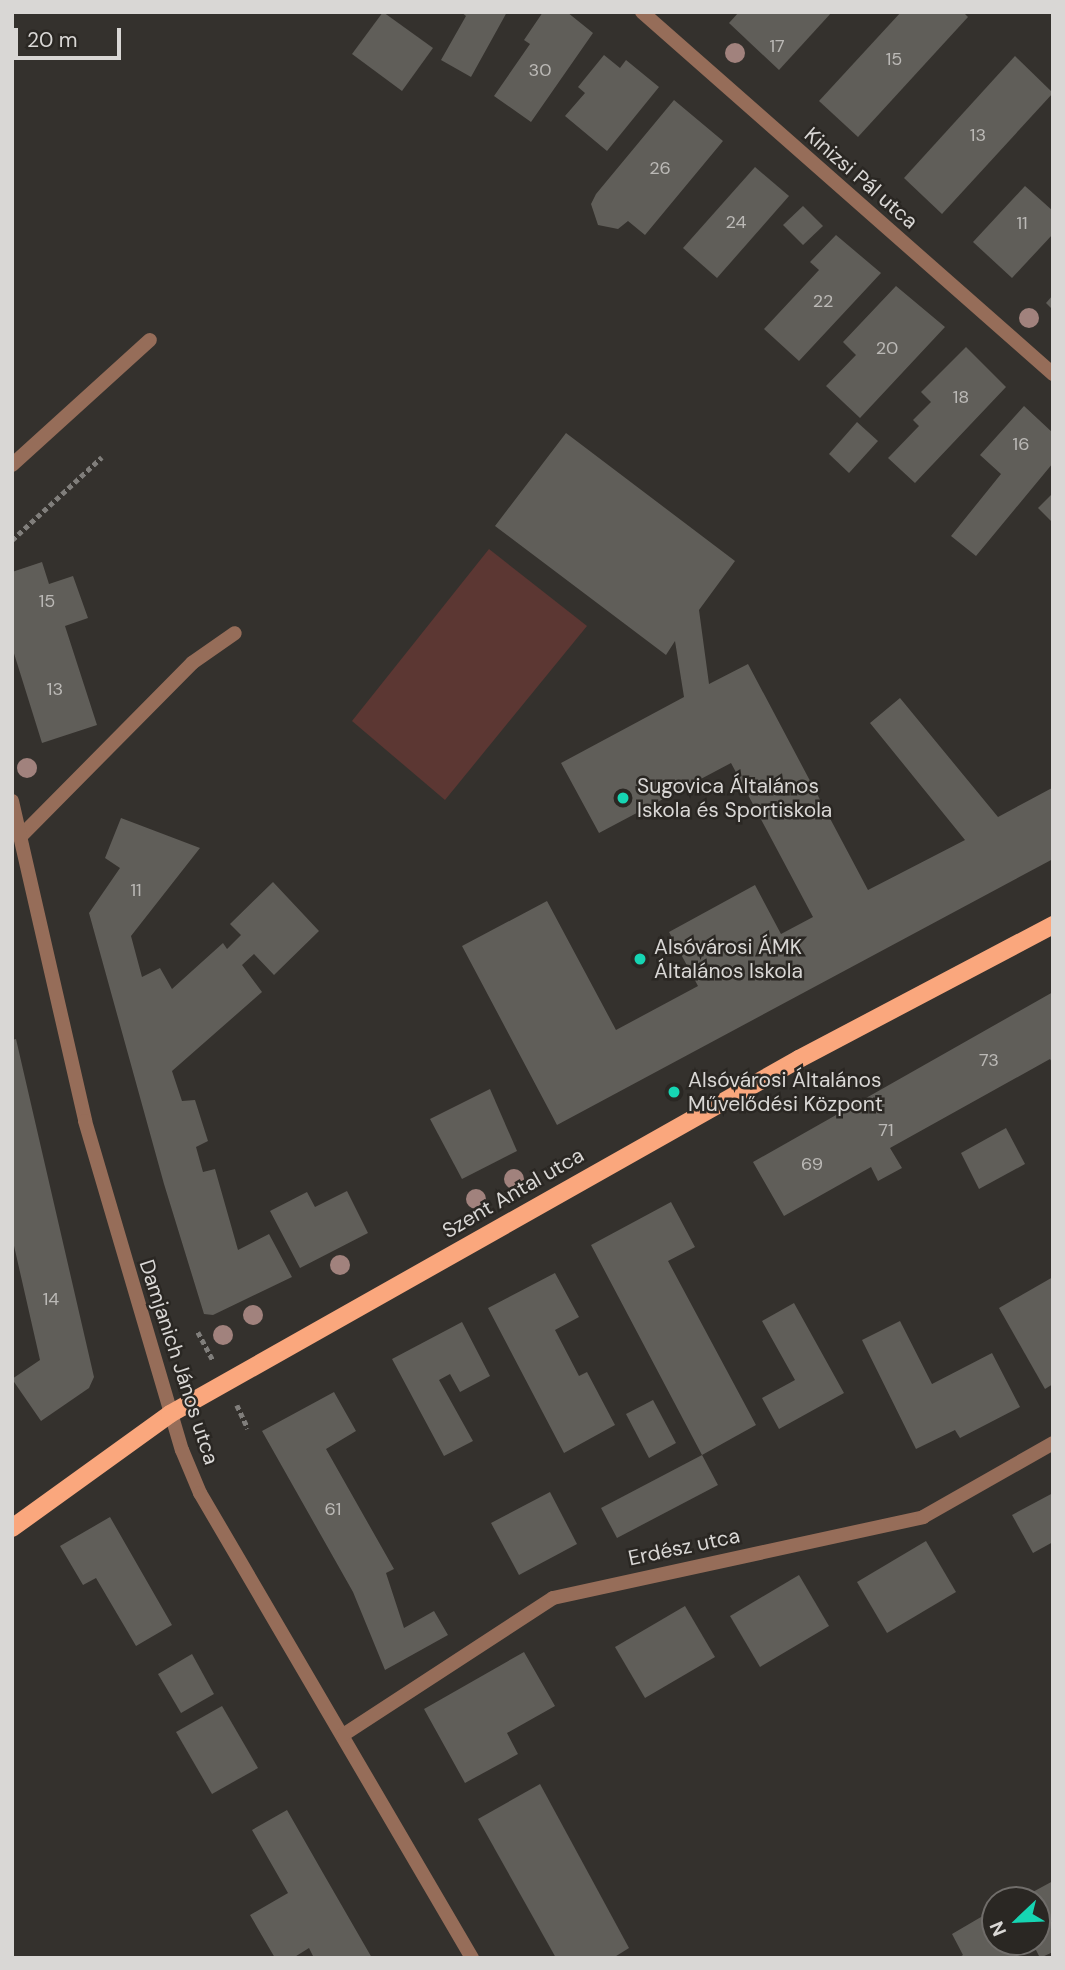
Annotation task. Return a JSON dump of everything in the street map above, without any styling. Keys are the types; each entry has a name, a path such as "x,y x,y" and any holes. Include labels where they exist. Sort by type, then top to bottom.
{"main road":[{"name":"Szent Antal utca","path":"12,1528 170,1414 799,1059 1053,925"}],"street":[{"name":"Kinizsi Pál utca","path":"642,12 1053,374"},
{"path":"12,465 150,340"},
{"path":"22,835 192,663 235,633"},
{"name":"Damjanich János utca","path":"12,801 22,835 18,870 85,1121 170,1414 200,1493 472,1958"},
{"name":"Erdész utca","path":"343,1735 553,1598 923,1517 1053,1443"}],"path":[{"path":"12,540 102,457"},
{"path":"242,1415 248,1429"}],"shaded area":[{"path":"489,549 587,626 445,800 352,721"}],"building":[{"path":"383,12 433,48 402,91 352,54"},
{"path":"461,12 507,12 471,77 441,60 466,16"},
{"path":"543,12 567,12 593,33 531,122 494,96 530,44 524,40"},
{"path":"739,12 832,12 779,70 729,23"},
{"path":"901,12 963,12 968,17 858,137 819,101"},
{"path":"604,55 620,68 626,60 659,87 607,151 565,116 585,93 578,87"},
{"path":"1015,56 1053,93 942,214 904,178"},
{"path":"674,100 723,141 645,235 628,221 618,229 598,225 591,204 596,194"},
{"path":"755,167 789,196 717,278 683,248"},
{"path":"1025,186 1053,211 1053,234 1012,278 973,242"},
{"path":"803,206 823,226 803,245 783,225"},
{"path":"836,235 881,273 799,361 764,329 819,270 810,262"},
{"path":"896,286 945,327 860,418 826,386 856,355 843,342"},
{"path":"1053,295 1053,310 1046,303"},
{"path":"966,347 1006,387 915,483 888,458 919,426 913,420 931,402 921,392"},
{"path":"1024,406 1053,433 1053,463 976,556 951,536 1001,474 980,455"},
{"path":"857,422 878,441 849,473 829,454"},
{"name":"Sugovica Általános Iskola és Sportiskola","path":"566,433 735,561 699,610 709,684 748,664 868,890 965,840 870,723 900,698 998,817 1052,788 1053,859 557,1125 462,946 547,901 616,1030 698,986 669,932 755,885 781,934 813,917 731,763 599,833 561,763 684,697 675,641 666,655 495,526"},
{"path":"1053,493 1053,523 1038,508"},
{"path":"42,562 49,584 73,576 88,618 65,626 97,725 42,743 12,647 12,572"},
{"path":"121,818 200,848 131,936 142,977 160,968 172,989 223,943 227,949 241,935 230,924 273,882 319,931 274,975 254,954 242,965 262,992 172,1071 182,1101 195,1100 208,1141 196,1147 203,1172 215,1169 238,1250 269,1234 292,1277 213,1315 204,1314 164,1184 89,913 120,868 105,858"},
{"path":"1053,992 1053,1064 1050,1059 890,1148 902,1168 878,1181 871,1167 784,1216 753,1162"},
{"path":"16,1039 94,1377 89,1388 41,1421 12,1379 40,1360 12,1237 12,1040"},
{"path":"490,1089 517,1151 462,1179 430,1119"},
{"path":"1006,1128 1025,1164 979,1189 961,1153"},
{"path":"347,1191 368,1233 300,1268 270,1211 307,1192 315,1207"},
{"path":"671,1202 695,1247 668,1261 756,1425 702,1455 591,1245"},
{"path":"555,1273 579,1317 555,1330 579,1376 587,1372 615,1425 564,1453 488,1308"},
{"path":"1053,1277 1053,1384 1045,1389 999,1308"},
{"path":"794,1303 844,1393 779,1429 762,1398 795,1380 762,1321"},
{"path":"900,1321 932,1384 992,1353 1020,1407 960,1438 955,1430 916,1449 862,1340"},
{"path":"462,1322 490,1376 460,1392 450,1374 439,1380 473,1441 444,1456 392,1359"},
{"path":"334,1392 356,1431 326,1449 394,1569 386,1573 404,1628 434,1611 448,1635 385,1670 353,1592 262,1431"},
{"path":"653,1400 676,1443 649,1458 626,1414"},
{"path":"702,1455 718,1485 617,1538 601,1508"},
{"path":"550,1492 577,1544 519,1575 491,1523"},
{"path":"1053,1493 1053,1542 1033,1553 1012,1515"},
{"path":"110,1517 172,1625 136,1646 96,1578 83,1585 60,1546"},
{"path":"926,1541 956,1592 887,1633 857,1582"},
{"path":"799,1575 829,1626 760,1667 730,1616"},
{"path":"685,1606 715,1657 645,1698 615,1647"},
{"path":"524,1652 555,1706 507,1733 518,1754 465,1783 424,1709"},
{"path":"192,1654 214,1694 181,1713 158,1674"},
{"path":"222,1706 258,1768 212,1794 176,1732"},
{"path":"540,1784 629,1948 613,1958 556,1958 478,1819"},
{"path":"287,1810 372,1958 314,1958 309,1948 293,1958 275,1958 250,1915 288,1893 252,1830"},
{"path":"1053,1881 1051,1953 1051,1886 1044,1886"},
{"path":"981,1917 981,1956 1020,1958 958,1958 963,1955 952,1934"}],"place":[{"name":"Sugovica Általános Iskola és Sportiskola","path":"623,798"},
{"name":"Alsóvárosi ÁMK Általános Iskola","path":"640,959"},
{"name":"Alsóvárosi Általános Művelődési Központ","path":"674,1092"}]}
